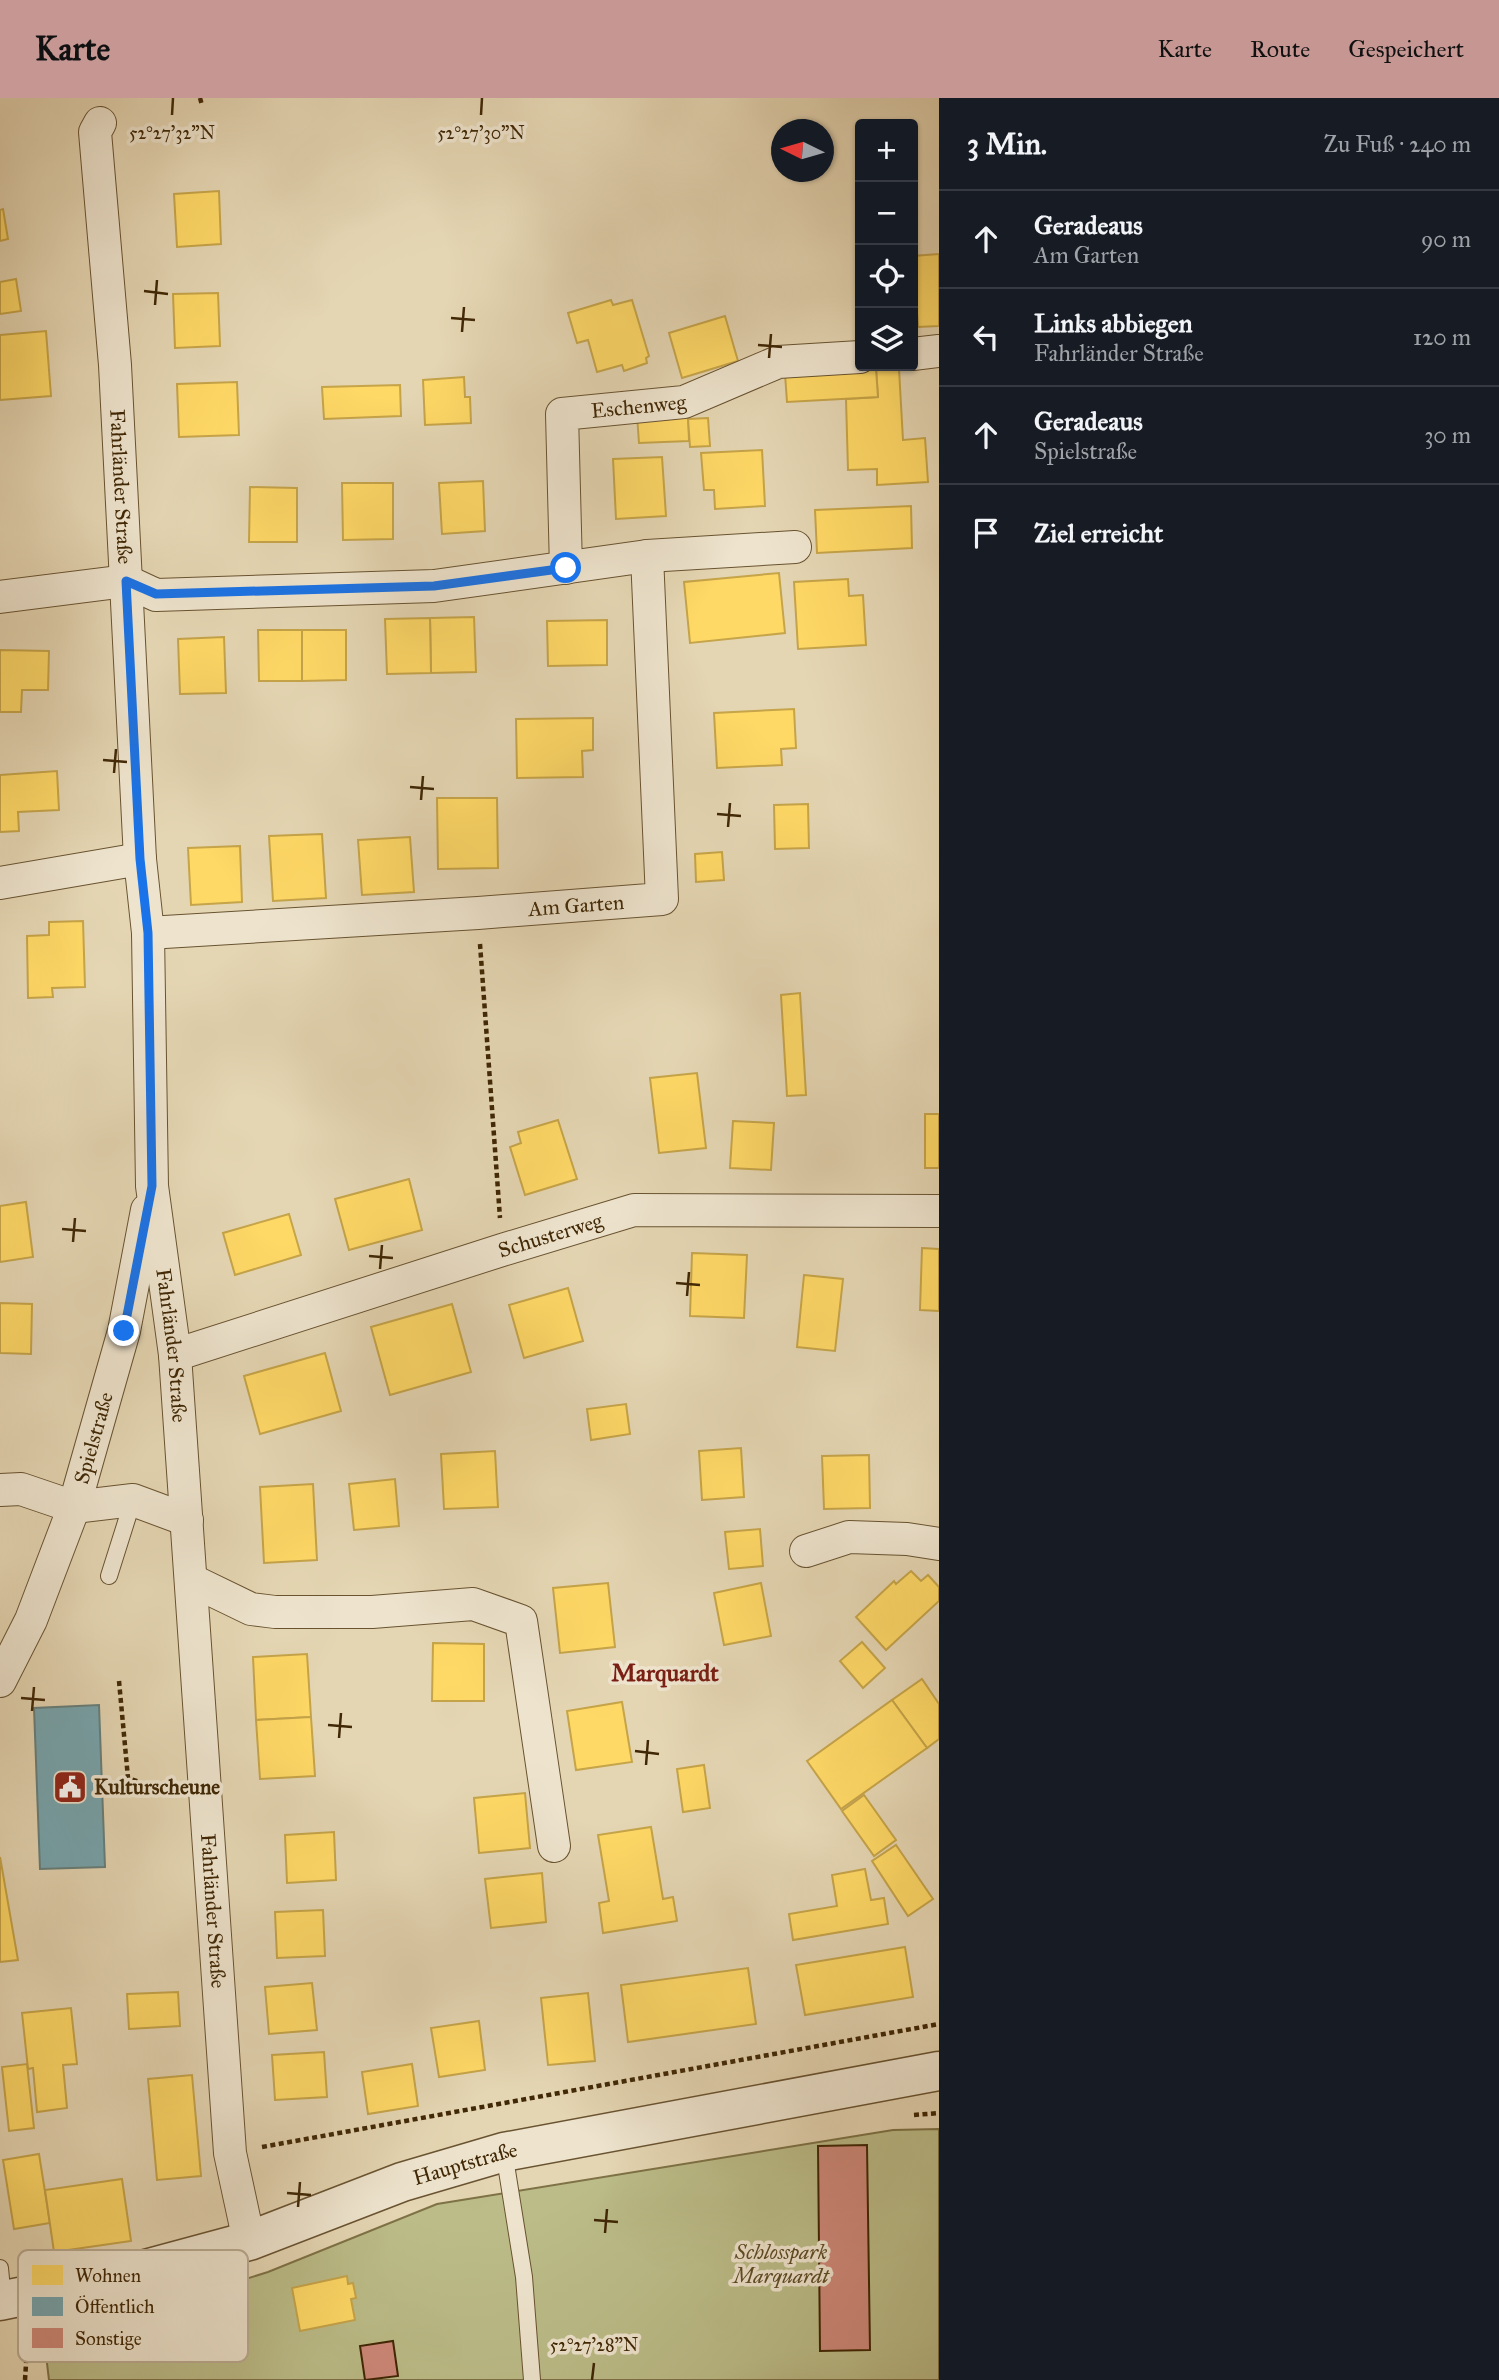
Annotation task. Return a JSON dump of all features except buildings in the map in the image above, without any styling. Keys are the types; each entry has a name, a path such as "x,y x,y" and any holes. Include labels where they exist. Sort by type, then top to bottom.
{"street":[{"name":"Fahrländer Straße","path":"100,123 95,132 115,365 140,859 148,933 152,1186 176,1355 230,2153 249,2241"},
{"path":"918,353 939,351"},
{"name":"Eschenweg","path":"566,568 562,414 684,402 778,362 855,358"},
{"path":"0,597 126,581 156,594 434,586 647,556 795,547"},
{"name":"Am Garten","path":"148,933 662,899 647,556"},
{"path":"0,883 140,859"},
{"name":"Spielstraße","path":"0,1681 32,1620 74,1507 124,1331 152,1186"},
{"name":"Schusterweg","path":"176,1355 634,1210 939,1211"},
{"path":"0,1490 21,1489 74,1507 133,1500 187,1520"},
{"path":"806,1551 849,1537 907,1539 939,1544"},
{"path":"191,1580 251,1609 275,1612 372,1612 473,1604 521,1621 554,1846"},
{"name":"Hauptstraße","path":"216,2250 249,2241 402,2182 504,2152 939,2071"}],"lane":[{"path":"109,1576 133,1500"},
{"path":"504,2152 524,2277 532,2380"}],"path":[{"path":"200,98 202,106"},
{"path":"478,913 502,1250"},
{"path":"119,1681 128,1778 148,1785 204,1781"},
{"path":"230,2153 939,2024"},
{"path":"902,2116 939,2113"},
{"path":"8,2299 18,2347"},
{"path":"21,2362 25,2380"}],"green space":[{"name":"Schlosspark Marquardt","path":"939,2129 939,2380 49,2380 47,2362 248,2362 248,2278 437,2204 893,2130"}],"place":[{"name":"Kulturscheune","path":"70,1787"}],"district":[{"name":"Marquardt","path":"665,1673"}],"route":[{"path":"124,1331 152,1186 148,933 140,859 126,581 156,594 434,586 566,568"}]}
